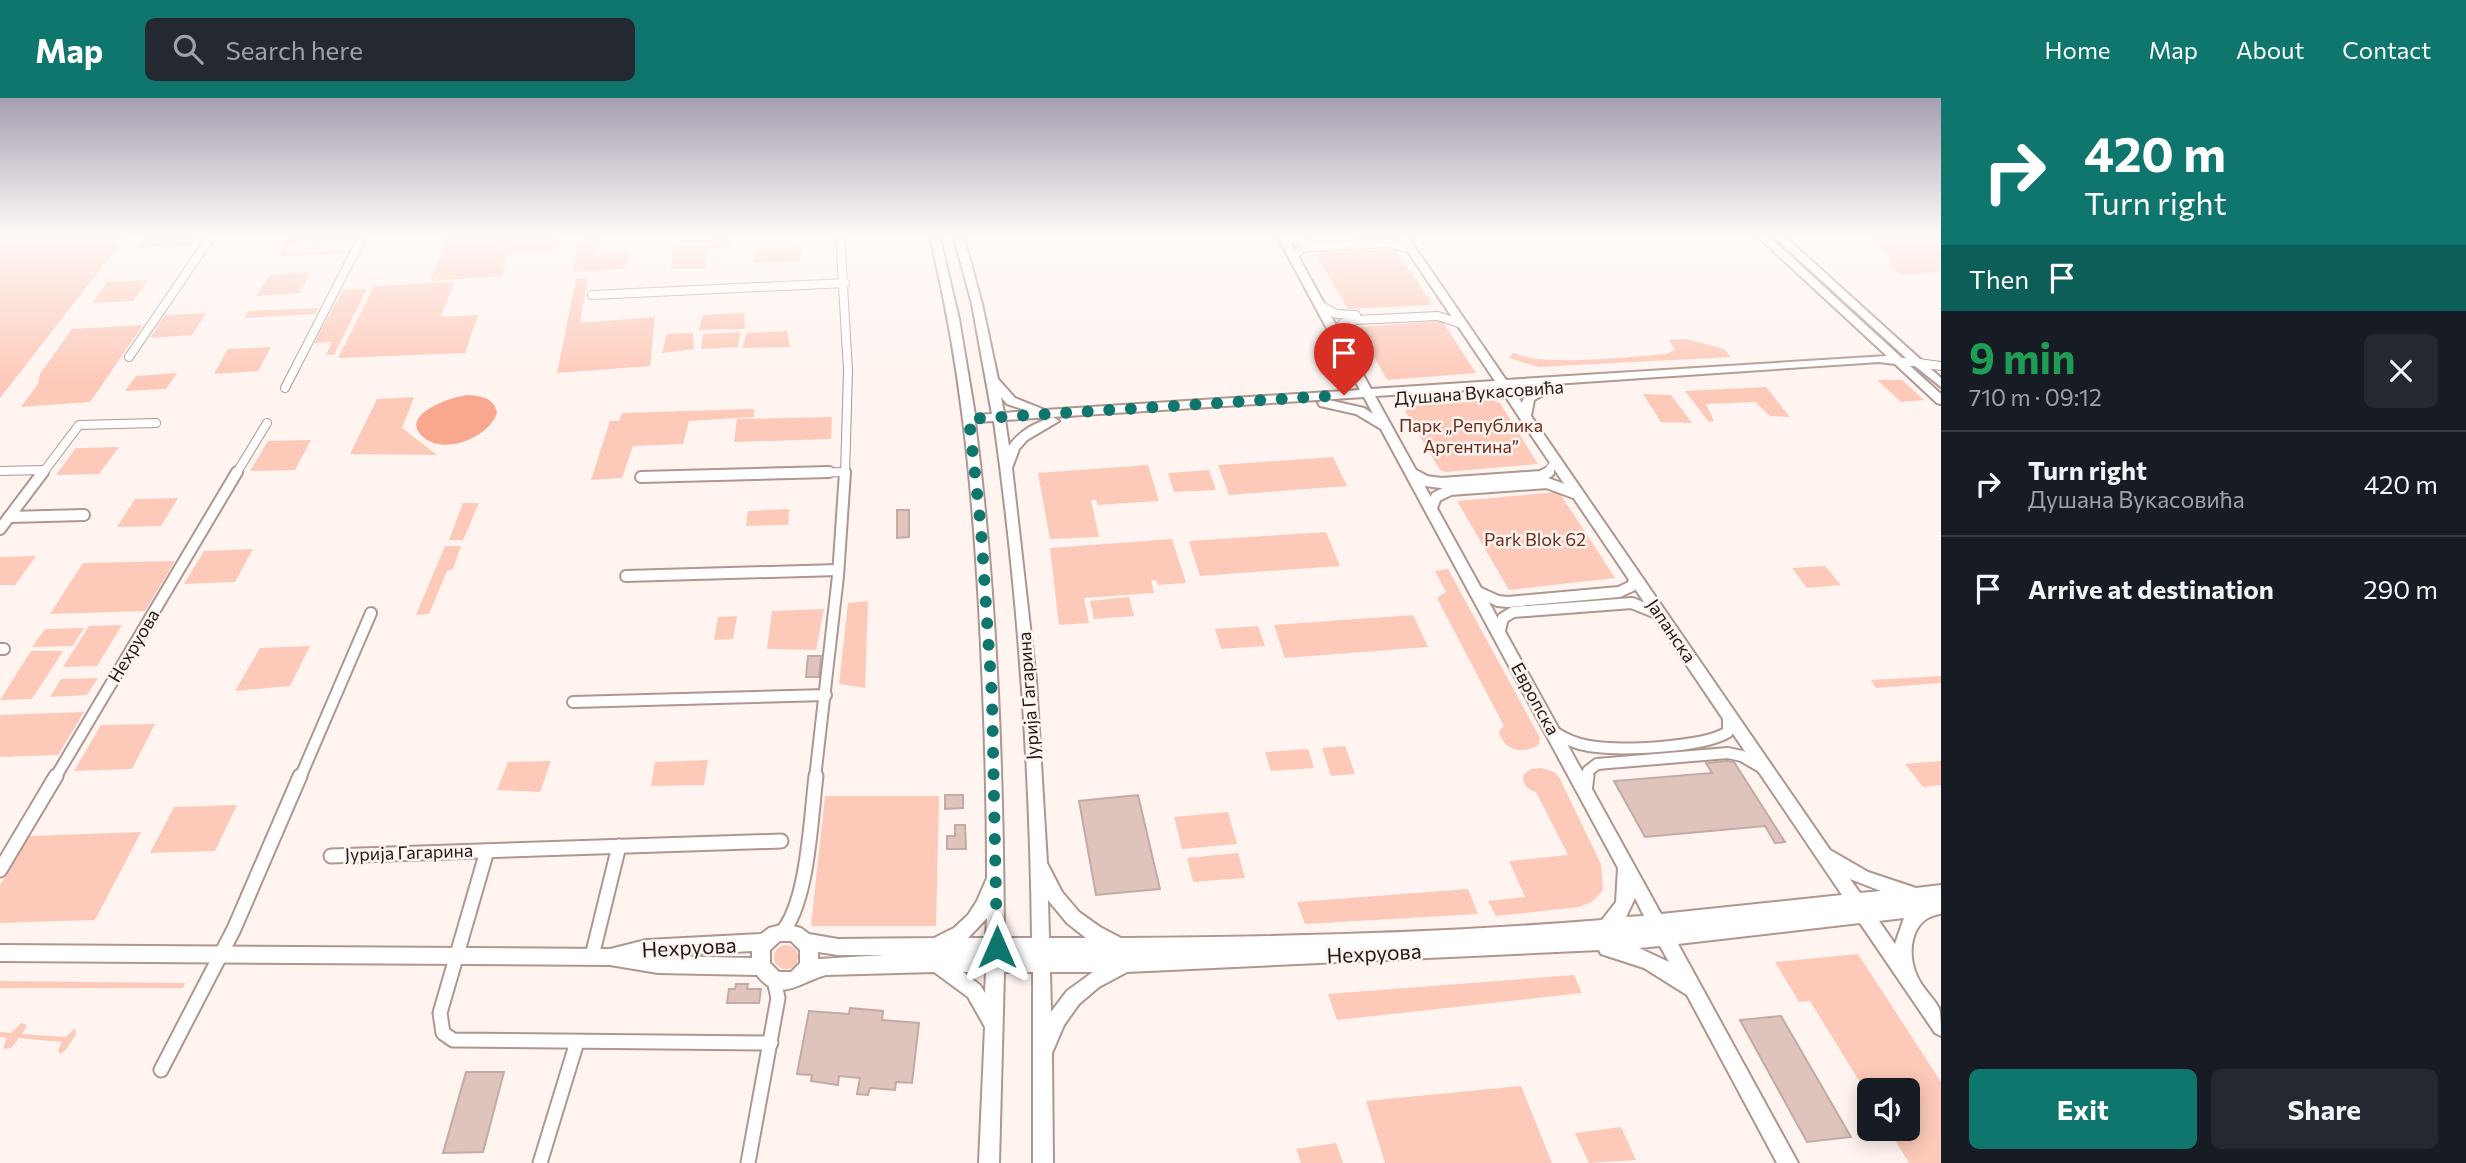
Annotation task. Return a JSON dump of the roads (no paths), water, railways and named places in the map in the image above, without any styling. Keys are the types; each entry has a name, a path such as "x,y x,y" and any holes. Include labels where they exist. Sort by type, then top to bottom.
{"street":[{"path":"129,357 179,284"},
{"path":"285,388 339,284"},
{"path":"592,295 830,284"},
{"path":"748,1163 783,974 811,956 794,915 826,695 838,570 849,358 845,284"},
{"name":"Јурија Гагарина","path":"943,284 969,423 986,603 997,862 995,1029 989,1163"},
{"name":"Јурија Гагарина","path":"970,284 999,422 1026,652 1039,859 1043,1163"},
{"name":"Европска","path":"1308,284 1788,1163"},
{"name":"Јапанска","path":"1435,284 1941,1027"},
{"path":"1814,284 1941,400"},
{"path":"1831,284 1941,384"},
{"path":"1320,305 1336,314 1346,315 1434,310 1442,307 1446,300"},
{"path":"1335,333 1343,323 1356,320 1438,316 1462,324"},
{"path":"1484,356 1509,373 1546,384"},
{"path":"1918,363 1941,366"},
{"name":"Душана Вукасовића","path":"969,423 1546,384 1918,363"},
{"path":"1326,400 1348,386 1352,364"},
{"path":"991,376 1006,397 1016,405 1052,418"},
{"path":"1525,417 1529,398 1546,384"},
{"path":"1326,400 1360,411 1387,428"},
{"path":"1006,471 1012,449 1022,436 1052,418"},
{"path":"0,529 79,425 156,423"},
{"name":"Нехруова","path":"0,870 267,423"},
{"path":"1411,473 1437,483 1514,478 1546,474 1556,461"},
{"path":"0,471 45,470"},
{"path":"641,477 845,472"},
{"path":"1431,510 1436,497 1450,490 1547,483 1577,494"},
{"path":"9,517 84,515"},
{"path":"626,576 838,570"},
{"path":"1476,591 1497,601 1516,602 1619,592 1632,586 1635,578"},
{"path":"1499,634 1503,618 1513,612 1633,603 1661,616"},
{"path":"161,1070 221,954 371,613"},
{"path":"573,702 826,695"},
{"path":"1552,730 1569,743 1594,748 1717,739 1728,732 1730,727 1727,713"},
{"path":"1585,792 1588,771 1597,764 1609,762 1728,752 1742,756 1766,771"},
{"name":"Јурија Гагарина","path":"331,856 781,841"},
{"path":"1816,843 1848,870 1928,903 1908,924 1903,936 1902,948 1908,978"},
{"path":"601,957 619,846"},
{"name":"Јурија Гагарина","path":"487,851 440,1013 443,1033 453,1040 771,1043"},
{"path":"1605,928 1625,907 1627,880 1621,857"},
{"path":"1039,859 1057,899 1070,918 1127,956 1074,993 1059,1015 1043,1054"},
{"path":"995,1029 984,1004 974,990 935,955 979,917 988,899 997,862"},
{"name":"Нехруова","path":"601,957 646,948 774,938 803,939 838,947 935,955 1042,957 1585,943 1928,903 1941,893"},
{"path":"783,974 761,954 794,915"},
{"name":"Нехруова","path":"1127,956 1402,942 1605,928 1662,932"},
{"path":"1585,943 1647,959 1696,994"},
{"name":"Нехруова","path":"0,953 601,957 639,963 783,974 826,966 935,955"},
{"path":"540,1163 577,1042"}],"park label":[{"name":"Парк „Република Аргентина”","path":"1471,436"},
{"name":"Park Blok 62","path":"1535,540"}]}
